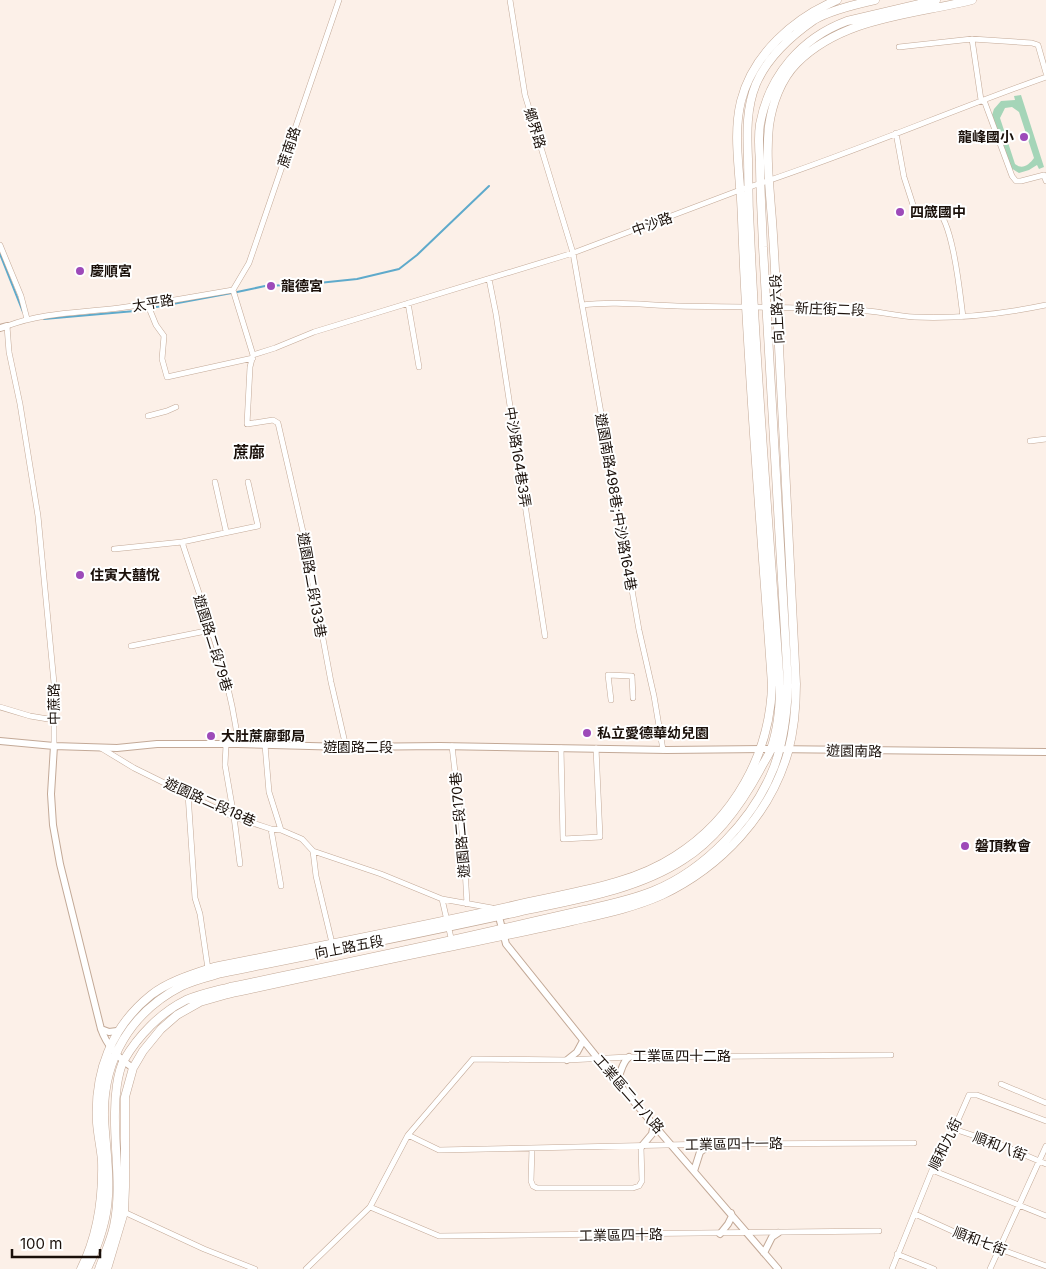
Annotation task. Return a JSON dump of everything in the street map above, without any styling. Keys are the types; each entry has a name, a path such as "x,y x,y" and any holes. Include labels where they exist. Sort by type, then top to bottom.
{"main road":[{"name":"向上路六段","path":"744,189 736,140 742,100 754,70 772,44 798,20 819,7 836,0"},
{"name":"向上路六段","path":"761,750 768,723 772,685 749,306 744,189 751,98 762,72 770,60 780,48 815,19 875,0"},
{"name":"向上路六段","path":"775,750 784,731 788,685 760,184 760,125 770,90 776,79 790,59 820,34 834,25 847,21 936,0"},
{"name":"向上路六段","path":"789,750 796,709 796,684 777,306 768,182 769,133 774,104 783,84 796,64 824,41 852,28 972,0"},
{"name":"向上路六段","path":"749,306 780,686 780,710 775,750"},
{"name":"向上路五段","path":"498,913 616,882 645,872 677,855 705,833 728,810 761,750"},
{"name":"向上路五段","path":"502,933 620,902 654,891 688,872 721,846 738,826 762,792 774,767 775,750"},
{"name":"向上路五段","path":"87,1269 104,1225 108,1197 108,1157 104,1117 110,1068 121,1042 146,1011 167,994 195,981 222,973 448,923 615,889 665,871 684,860 710,838 734,811 775,750"},
{"name":"向上路五段","path":"99,1269 114,1226 118,1178 115,1113 117,1090 124,1062 142,1036 171,1009 200,995 230,987 620,910 661,895 683,884 710,866 752,824 770,796 789,750"},
{"name":"向上路五段","path":"81,1269 98,1224 102,1196 102,1160 97,1123 97,1098 101,1071 109,1046 118,1031 151,995 179,980 208,969 332,943 448,923"},
{"name":"向上路五段","path":"106,1269 124,1212 125,1097 133,1068 160,1029 177,1015 200,1002 452,943"}],"street":[{"name":"蔗南路","path":"232,290 249,262 304,103 311,76 339,0"},
{"name":"鄉界路","path":"510,0 525,95 573,253"},
{"path":"972,39 981,100 985,103 1012,176 1016,181 1021,181 1044,175 1046,181"},
{"path":"899,47 972,39 1032,43 1038,45 1046,73"},
{"name":"中沙路","path":"147,303 156,325 164,336 162,359 166,378 253,356 314,332 573,253 1046,77"},
{"path":"896,133 904,177 916,212 919,214 936,209 944,220 952,245 963,317"},
{"path":"0,245 27,319"},
{"name":"遊園南路498巷;中沙路164巷","path":"573,253 638,630 654,696 662,750"},
{"name":"中沙路164巷3弄","path":"489,279 546,636"},
{"name":"太平路","path":"3,327 49,314 120,308 232,290"},
{"path":"232,290 253,356"},
{"name":"新庄街二段","path":"582,306 604,302 675,306 777,306 870,310 914,317 963,317 1046,305"},
{"path":"408,303 419,367"},
{"name":"中蔗路","path":"3,327 20,404 38,516 54,683 54,746 51,794 54,835 101,1029 109,1046 124,1062 133,1068"},
{"name":"遊園路二段133巷","path":"253,356 250,367 247,424 273,420 278,423 304,536 331,682 346,748"},
{"path":"148,416 176,407"},
{"path":"1030,441 1046,440"},
{"path":"215,482 226,532"},
{"path":"114,549 182,542 258,526 248,482"},
{"name":"遊園路二段79巷","path":"182,542 211,630 235,716 238,744"},
{"path":"131,646 211,630"},
{"path":"612,700 608,675 632,676 633,698"},
{"path":"0,707 30,716 54,720"},
{"name":"遊園路二段","path":"0,741 54,746 101,747 157,744 265,744 346,748 452,746 662,750"},
{"path":"265,744 269,792 281,830"},
{"path":"226,745 225,765 240,864"},
{"name":"遊園路二段170巷","path":"452,746 464,850 467,904"},
{"name":"遊園路二段18巷","path":"101,747 134,768 234,816 271,829 281,830 302,839 313,850 442,899 498,913"},
{"path":"561,748 563,839 600,836 596,748"},
{"name":"遊園南路","path":"662,750 1046,752"},
{"path":"188,794 195,898 200,914 208,969"},
{"path":"271,829 281,886"},
{"path":"313,850 316,876 332,943"},
{"path":"442,899 452,943"},
{"name":"工業區二十八路","path":"498,913 506,944 583,1042 778,1269"},
{"path":"101,1029 109,1032 118,1031"},
{"path":"567,1060 577,1052 583,1042"},
{"name":"工業區四十二路","path":"306,1269 370,1207 408,1135 473,1059 567,1060 630,1056 892,1055"},
{"path":"616,1081 621,1075 623,1064 630,1056"},
{"path":"1000,1084 1046,1102"},
{"name":"順和九街","path":"892,1269 916,1214 932,1170 954,1129 969,1094 1046,1121"},
{"path":"532,1148 532,1181 533,1186 537,1188 633,1188 639,1186 642,1181 641,1147 652,1134 654,1123"},
{"name":"順和八街","path":"954,1129 999,1144 1046,1164"},
{"name":"工業區四十一路","path":"408,1135 439,1150 711,1144 914,1143"},
{"path":"694,1171 700,1152 711,1144"},
{"path":"990,1269 1046,1146"},
{"path":"932,1170 1046,1216"},
{"name":"工業區四十路","path":"370,1207 439,1236 879,1231"},
{"path":"124,1212 255,1269"},
{"path":"720,1234 732,1216 730,1213"},
{"name":"順和七街","path":"916,1214 958,1234 1046,1266"},
{"path":"764,1253 772,1237 778,1233"},
{"path":"897,1254 934,1269"}],"green space":[{"path":"1021,95 1044,167 1039,169 1037,165 1019,173 1011,168 992,115 994,109 1001,101 1015,100 1014,96","holes":["1012,107 1019,112 1034,158 1028,165 1023,167 1015,164 1000,118 1005,108"]}],"waterway":[{"path":"44,319 135,311 265,286 357,279 399,269 417,255 489,186"},
{"path":"0,254 23,312"}],"place":[{"name":"龍峰國小","path":"1024,137"},
{"name":"四箴國中","path":"900,212"},
{"name":"慶順宮","path":"80,271"},
{"name":"龍德宮","path":"271,286"},
{"name":"住寅大囍悅","path":"80,575"},
{"name":"私立愛德華幼兒園","path":"587,733"},
{"name":"大肚蔗廍郵局","path":"211,736"},
{"name":"磐頂教會","path":"965,846"}],"district":[{"name":"蔗廍","path":"249,452"}]}
